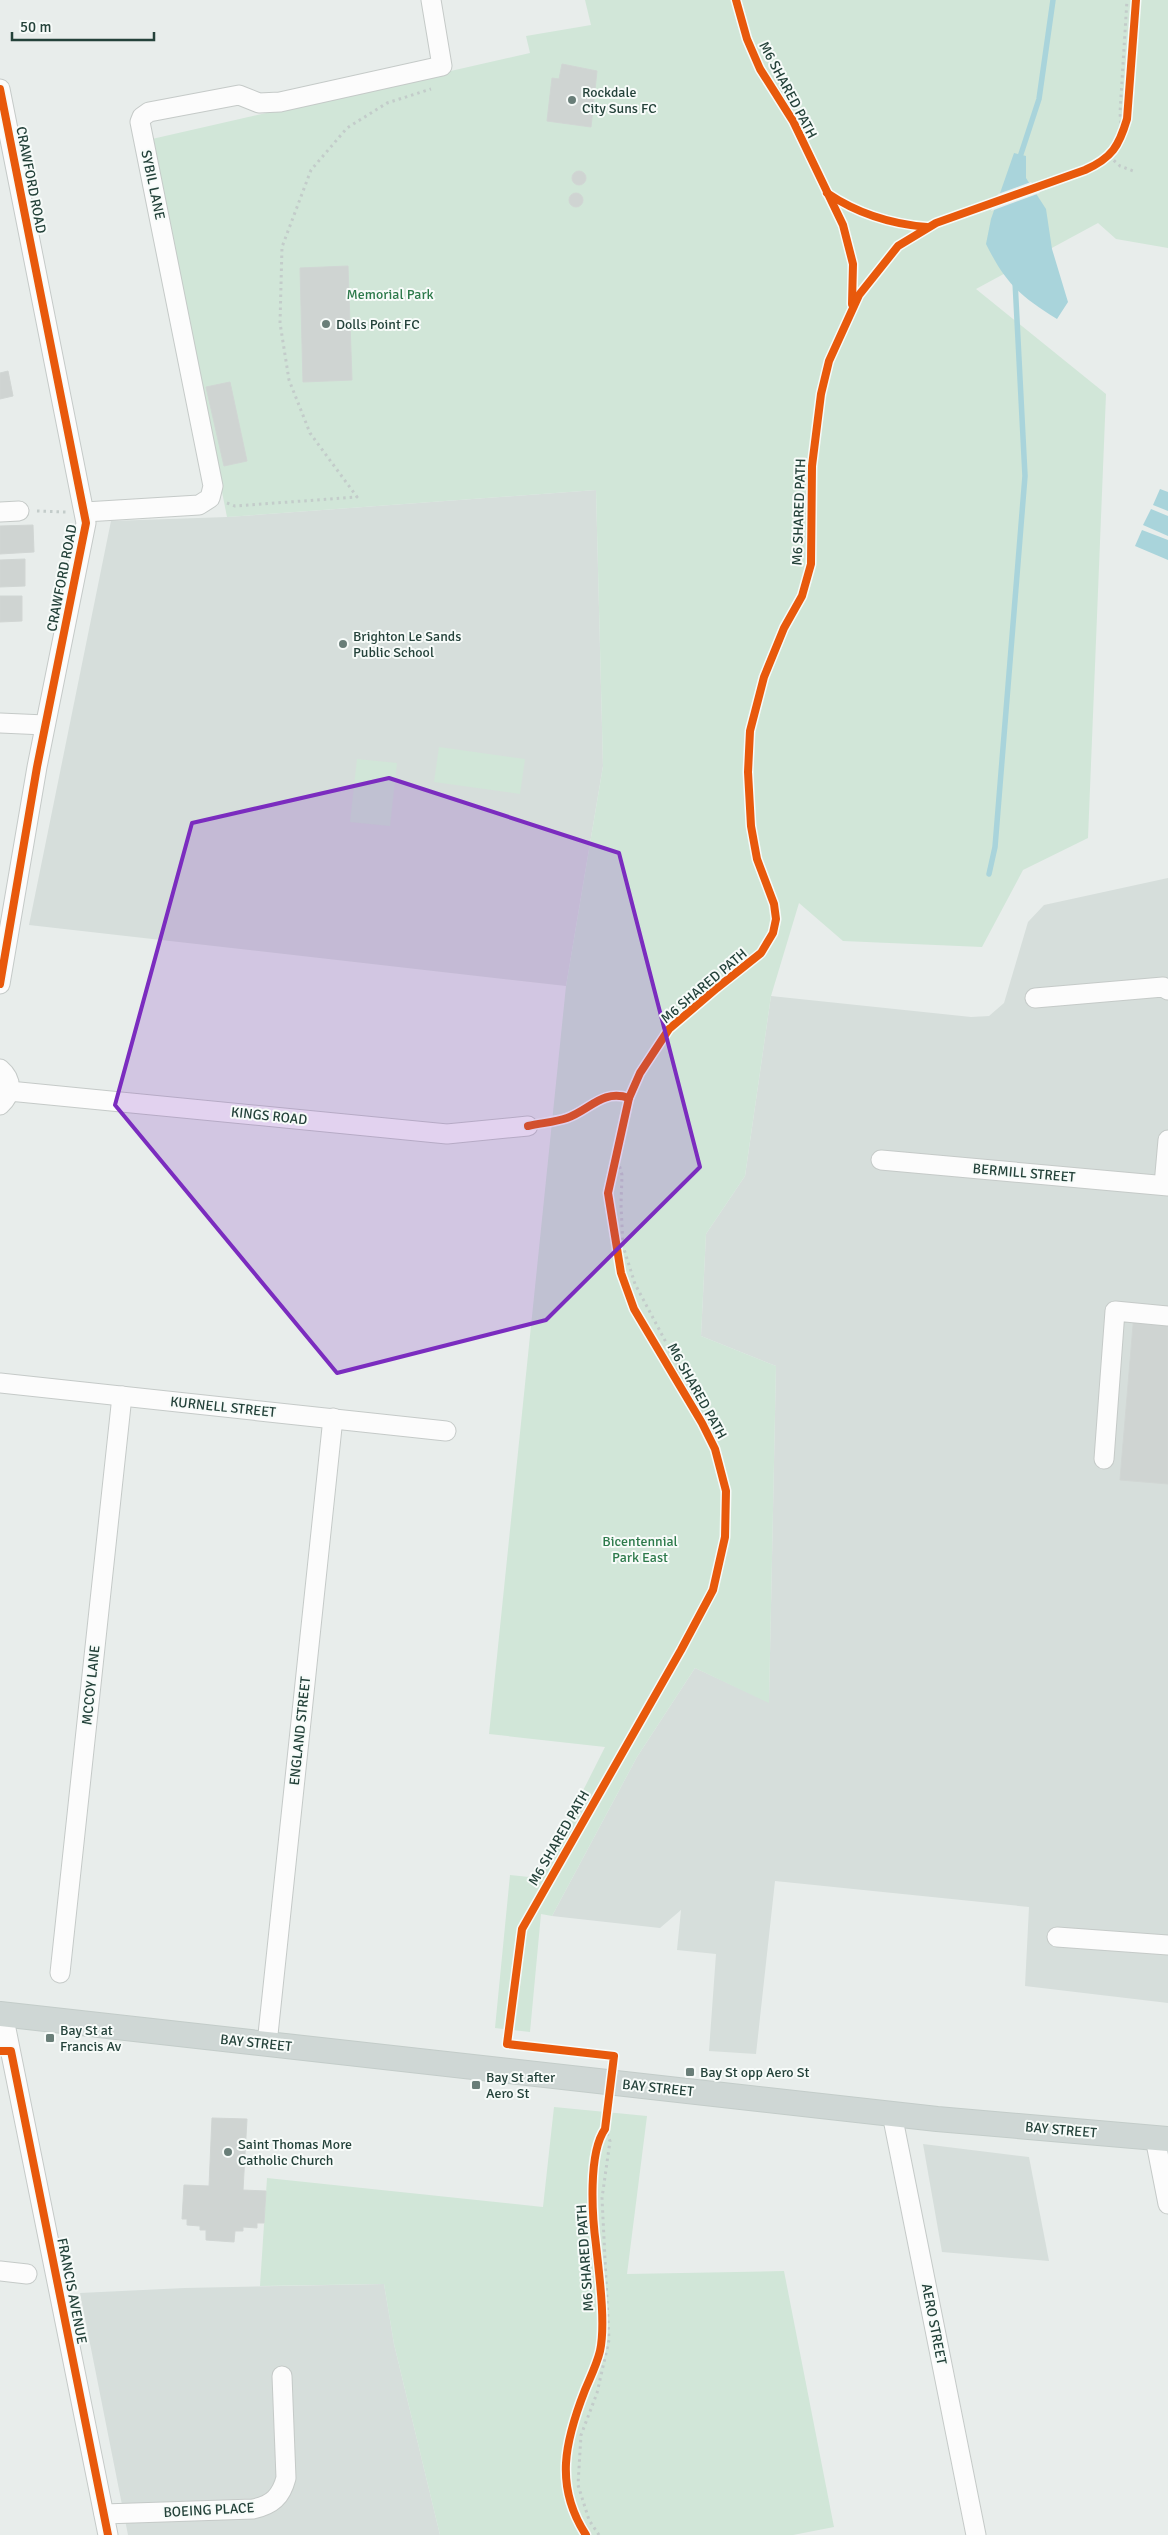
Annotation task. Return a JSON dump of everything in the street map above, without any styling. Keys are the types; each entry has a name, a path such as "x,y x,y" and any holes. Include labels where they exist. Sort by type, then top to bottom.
{"main road":[{"name":"BAY STREET","path":"1,2014 892,2114 1030,2128 1161,2138"}],"street":[{"path":"431,0 442,66"},
{"name":"SYBIL LANE","path":"210,498 212,486 140,122 142,116 149,112 239,95 260,103 280,102 442,66"},
{"name":"CRAWFORD ROAD","path":"0,89 86,523 15,885 0,984"},
{"path":"85,512 199,505 210,498"},
{"path":"0,512 19,511"},
{"path":"0,723 45,725"},
{"path":"1035,998 1163,987 1168,990"},
{"path":"0,1069 8,1079 5,1098"},
{"name":"KINGS ROAD","path":"5,1098 447,1134 528,1126"},
{"path":"1166,1185 1168,1140"},
{"name":"BERMILL STREET","path":"881,1160 1166,1185"},
{"path":"1104,1459 1115,1311 1168,1316"},
{"name":"KURNELL STREET","path":"0,1383 446,1431"},
{"name":"MCCOY LANE","path":"60,1973 122,1396"},
{"name":"ENGLAND STREET","path":"266,2044 333,1418"},
{"path":"1057,1937 1168,1945"},
{"name":"FRANCIS AVENUE","path":"1,2014 108,2535"},
{"name":"AERO STREET","path":"892,2114 976,2535"},
{"path":"1161,2138 1168,2204"},
{"path":"0,2271 27,2274"},
{"name":"BOEING PLACE","path":"104,2514 253,2509 265,2506 276,2499 283,2489 286,2478 282,2376"}],"path":[{"path":"1118,143 1127,0"},
{"path":"210,498 235,506 357,496 310,433 289,380 280,323 282,247 311,170 346,128 387,104 447,84 442,66"},
{"path":"1101,163 1109,156 1118,143 1130,100"},
{"path":"1109,156 1120,166 1136,172"},
{"path":"19,511 85,512"},
{"path":"612,1174 618,1145"},
{"path":"616,1154 622,1175 620,1204 623,1246 635,1284 677,1363 679,1382"},
{"path":"613,1226 620,1266"}],"highlighted area":[{"path":"389,778 619,853 700,1167 546,1320 337,1373 115,1105 192,823"}],"shaded area":[{"name":"Brighton Le Sands Public School","path":"596,490 603,766 566,986 29,925 111,521 227,517"},
{"path":"1168,878 1168,2003 1025,1986 1029,1907 775,1881 756,2054 709,2051 716,1954 677,1950 681,1910 660,1928 552,1916 637,1757 695,1668 769,1702 776,1366 701,1336 706,1234 745,1176 771,996 971,1017 989,1016 1004,1003 1028,922 1044,905"},
{"path":"923,2144 1029,2157 1049,2261 942,2252"},
{"path":"384,2284 394,2344 440,2535 128,2535 80,2293 185,2288"}],"green space":[{"path":"585,0 1168,0 1168,248 1116,239 1098,223 976,289 1106,394 1088,838 1023,870 982,947 843,941 799,903 771,996 745,1176 706,1234 701,1336 776,1366 769,1703 695,1668 637,1757 552,1916 541,1914 530,2032 495,2028 510,1875 539,1878 605,1747 489,1734 566,986 603,766 596,490 227,517 152,139 530,53 526,36 591,25"},
{"path":"439,747 525,759 520,794 434,782"},
{"path":"357,759 397,763 390,826 350,822"},
{"path":"554,2107 647,2116 627,2274 784,2271 834,2527 793,2535 440,2535 394,2344 384,2284 260,2286 267,2178 543,2207"}],"water":[{"path":"1014,153 1026,156 1026,178 1046,209 1052,249 1068,302 1057,319 1015,288 1000,269 986,244 991,219"},
{"path":"1160,489 1168,492 1168,511 1153,505"},
{"path":"1151,509 1168,516 1168,536 1143,525"},
{"path":"1142,530 1168,540 1168,560 1135,546"}],"pier":[{"path":"1031,182 1040,193 991,211 998,194"}],"building":[{"name":"Rockdale City Suns FC","path":"562,64 597,71 591,127 547,121 552,78 559,79"},
{"path":"579,171 584,173 586,178 584,183 579,185 574,183 572,178 574,173"},
{"path":"576,193 581,195 583,200 581,205 576,207 571,205 569,200 571,195"},
{"name":"Dolls Point FC","path":"348,266 352,380 303,382 300,268"},
{"path":"8,371 13,396 0,399 0,373"},
{"path":"230,382 247,461 224,466 206,387"},
{"path":"33,525 34,552 0,554 0,526"},
{"path":"25,559 25,586 0,587 0,560"},
{"path":"0,596 22,596 22,621 0,622"},
{"path":"1134,1314 1168,1317 1168,1484 1120,1480"},
{"name":"Saint Thomas More Catholic Church","path":"212,2118 247,2119 243,2190 266,2191 264,2223 257,2223 257,2228 243,2227 243,2231 235,2231 234,2242 206,2240 206,2230 200,2230 200,2226 187,2225 187,2219 182,2219 184,2185 209,2186"}],"waterway":[{"path":"1019,160 1039,99 1053,0"},
{"path":"989,874 995,847 1025,476 1015,281"}],"cycle path":[{"name":"M6 SHARED PATH","path":"736,0 747,39 760,69 793,121 843,225 853,264 852,304"},
{"name":"M6 SHARED PATH","path":"586,2535 576,2517 570,2499 566,2481 566,2463 572,2427 597,2361 602,2340 601,2298 593,2218 593,2185 596,2153 605,2129 614,2056 507,2044 522,1929 681,1650 713,1590 725,1537 726,1491 715,1449 702,1423 634,1309 621,1273 608,1193 629,1098 640,1073 669,1029 761,953 773,933 776,919 774,904 757,859 751,826 748,772 750,731 764,677 784,628 802,596 811,564 812,466 821,394 829,361 859,295 898,246 936,223 1085,170 1108,156 1121,137 1127,119 1136,0"},
{"path":"0,89 86,523 37,767 0,984"},
{"path":"827,193 850,207 875,217 913,226 927,227"},
{"path":"528,1126 567,1118 611,1096 629,1098"},
{"path":"0,2051 11,2051 108,2535"}],"place":[{"name":"Rockdale City Suns FC","path":"572,100"},
{"name":"Dolls Point FC","path":"326,324"},
{"name":"Brighton Le Sands Public School","path":"343,644"},
{"name":"Bay St at Francis Av","path":"50,2038"},
{"name":"Bay St opp Aero St","path":"690,2072"},
{"name":"Bay St after Aero St","path":"476,2085"},
{"name":"Saint Thomas More Catholic Church","path":"228,2152"}],"park label":[{"name":"Memorial Park","path":"390,294"},
{"name":"Bicentennial Park East","path":"640,1549"}]}
